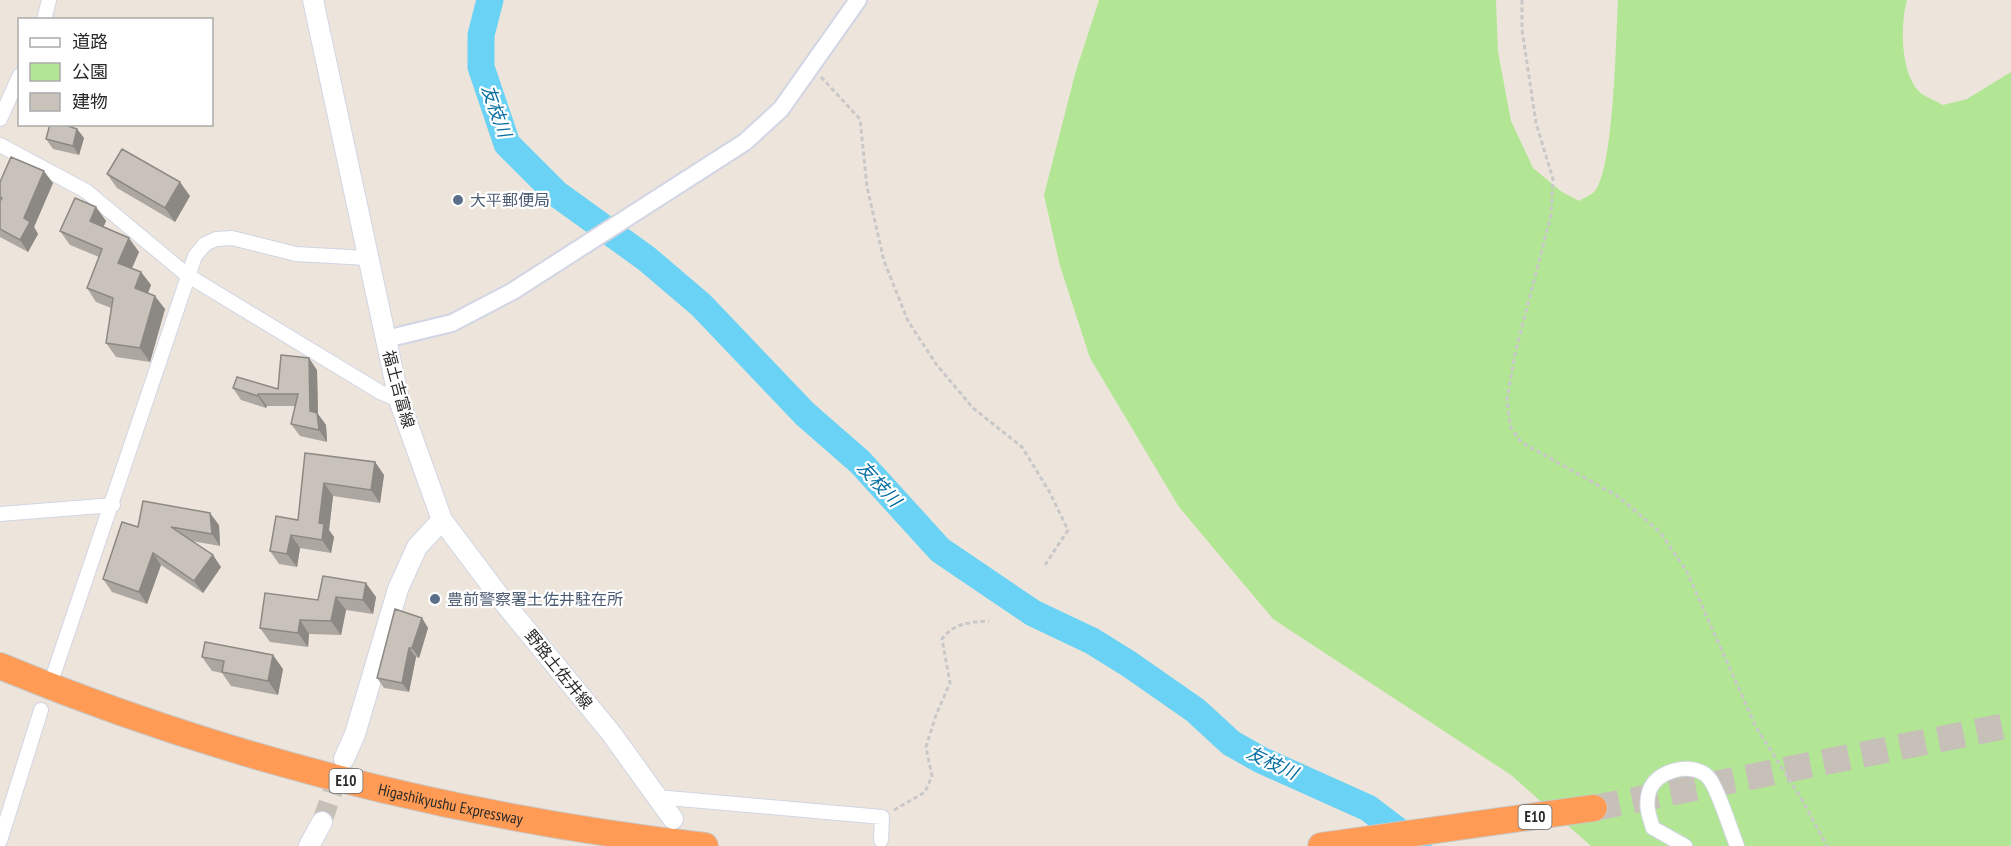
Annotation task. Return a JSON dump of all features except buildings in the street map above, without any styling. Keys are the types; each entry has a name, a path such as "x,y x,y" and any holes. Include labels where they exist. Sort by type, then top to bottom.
{"highway":[{"name":"Higashikyushu Expressway","path":"0,666 79,699 189,735 286,765 371,787 503,816 631,837 705,846"},
{"name":"E10","path":"1321,846 1594,808"}],"main road":[{"name":"福土吉富線","path":"312,0 399,400 442,520"},
{"path":"344,759 355,734 398,589 417,547 442,520"},
{"name":"野路土佐井線","path":"442,520 506,605 610,733 673,819"},
{"path":"309,846 322,822"}],"street":[{"path":"44,18 49,0"},
{"path":"386,339 452,322 513,291 745,142 781,109 858,0"},
{"path":"0,119 18,79"},
{"path":"0,145 86,191 187,275 265,320 380,392 399,400"},
{"path":"54,674 113,505 195,256 205,244 216,239 232,238 296,254 368,258"},
{"path":"0,514 113,505"},
{"path":"0,841 41,710"},
{"path":"1685,846 1653,828 1647,810 1649,790 1656,780 1674,770 1693,768 1708,777 1737,846"},
{"path":"657,797 882,817 881,840"}],"path":[{"path":"1522,0 1522,30 1536,123 1553,179 1551,215 1515,354 1507,399 1510,426 1521,442 1619,497 1660,532 1687,572 1756,727 1802,798 1827,846"},
{"path":"812,68 860,119 867,187 884,261 908,321 936,364 974,408 1022,447 1049,491 1068,530 1045,565"},
{"path":"882,817 926,792 932,776 926,747 936,715 950,683 942,639 949,630 964,622 989,621"}],"green space":[{"path":"1099,0 1496,0 1498,52 1511,121 1533,168 1562,192 1579,201 1595,191 1606,157 1613,100 1618,0 1907,0 1903,22 1906,63 1909,76 1922,94 1943,105 1967,99 2011,72 2011,846 1591,846 1511,775 1273,619 1179,507 1090,358 1060,266 1044,195 1075,74"}],"waterway":[{"name":"友枝川","path":"490,0 481,35 481,67 507,144 557,194 647,259 701,305 805,414 860,462 940,550 1033,613 1092,641 1129,664 1195,710 1231,743 1261,760 1368,808 1418,846"}],"tunnel":[{"path":"1594,808 2011,725"},
{"path":"322,822 341,767"}],"place":[{"name":"大平郵便局","path":"458,200"},
{"name":"豊前警察署土佐井駐在所","path":"435,599"}]}
